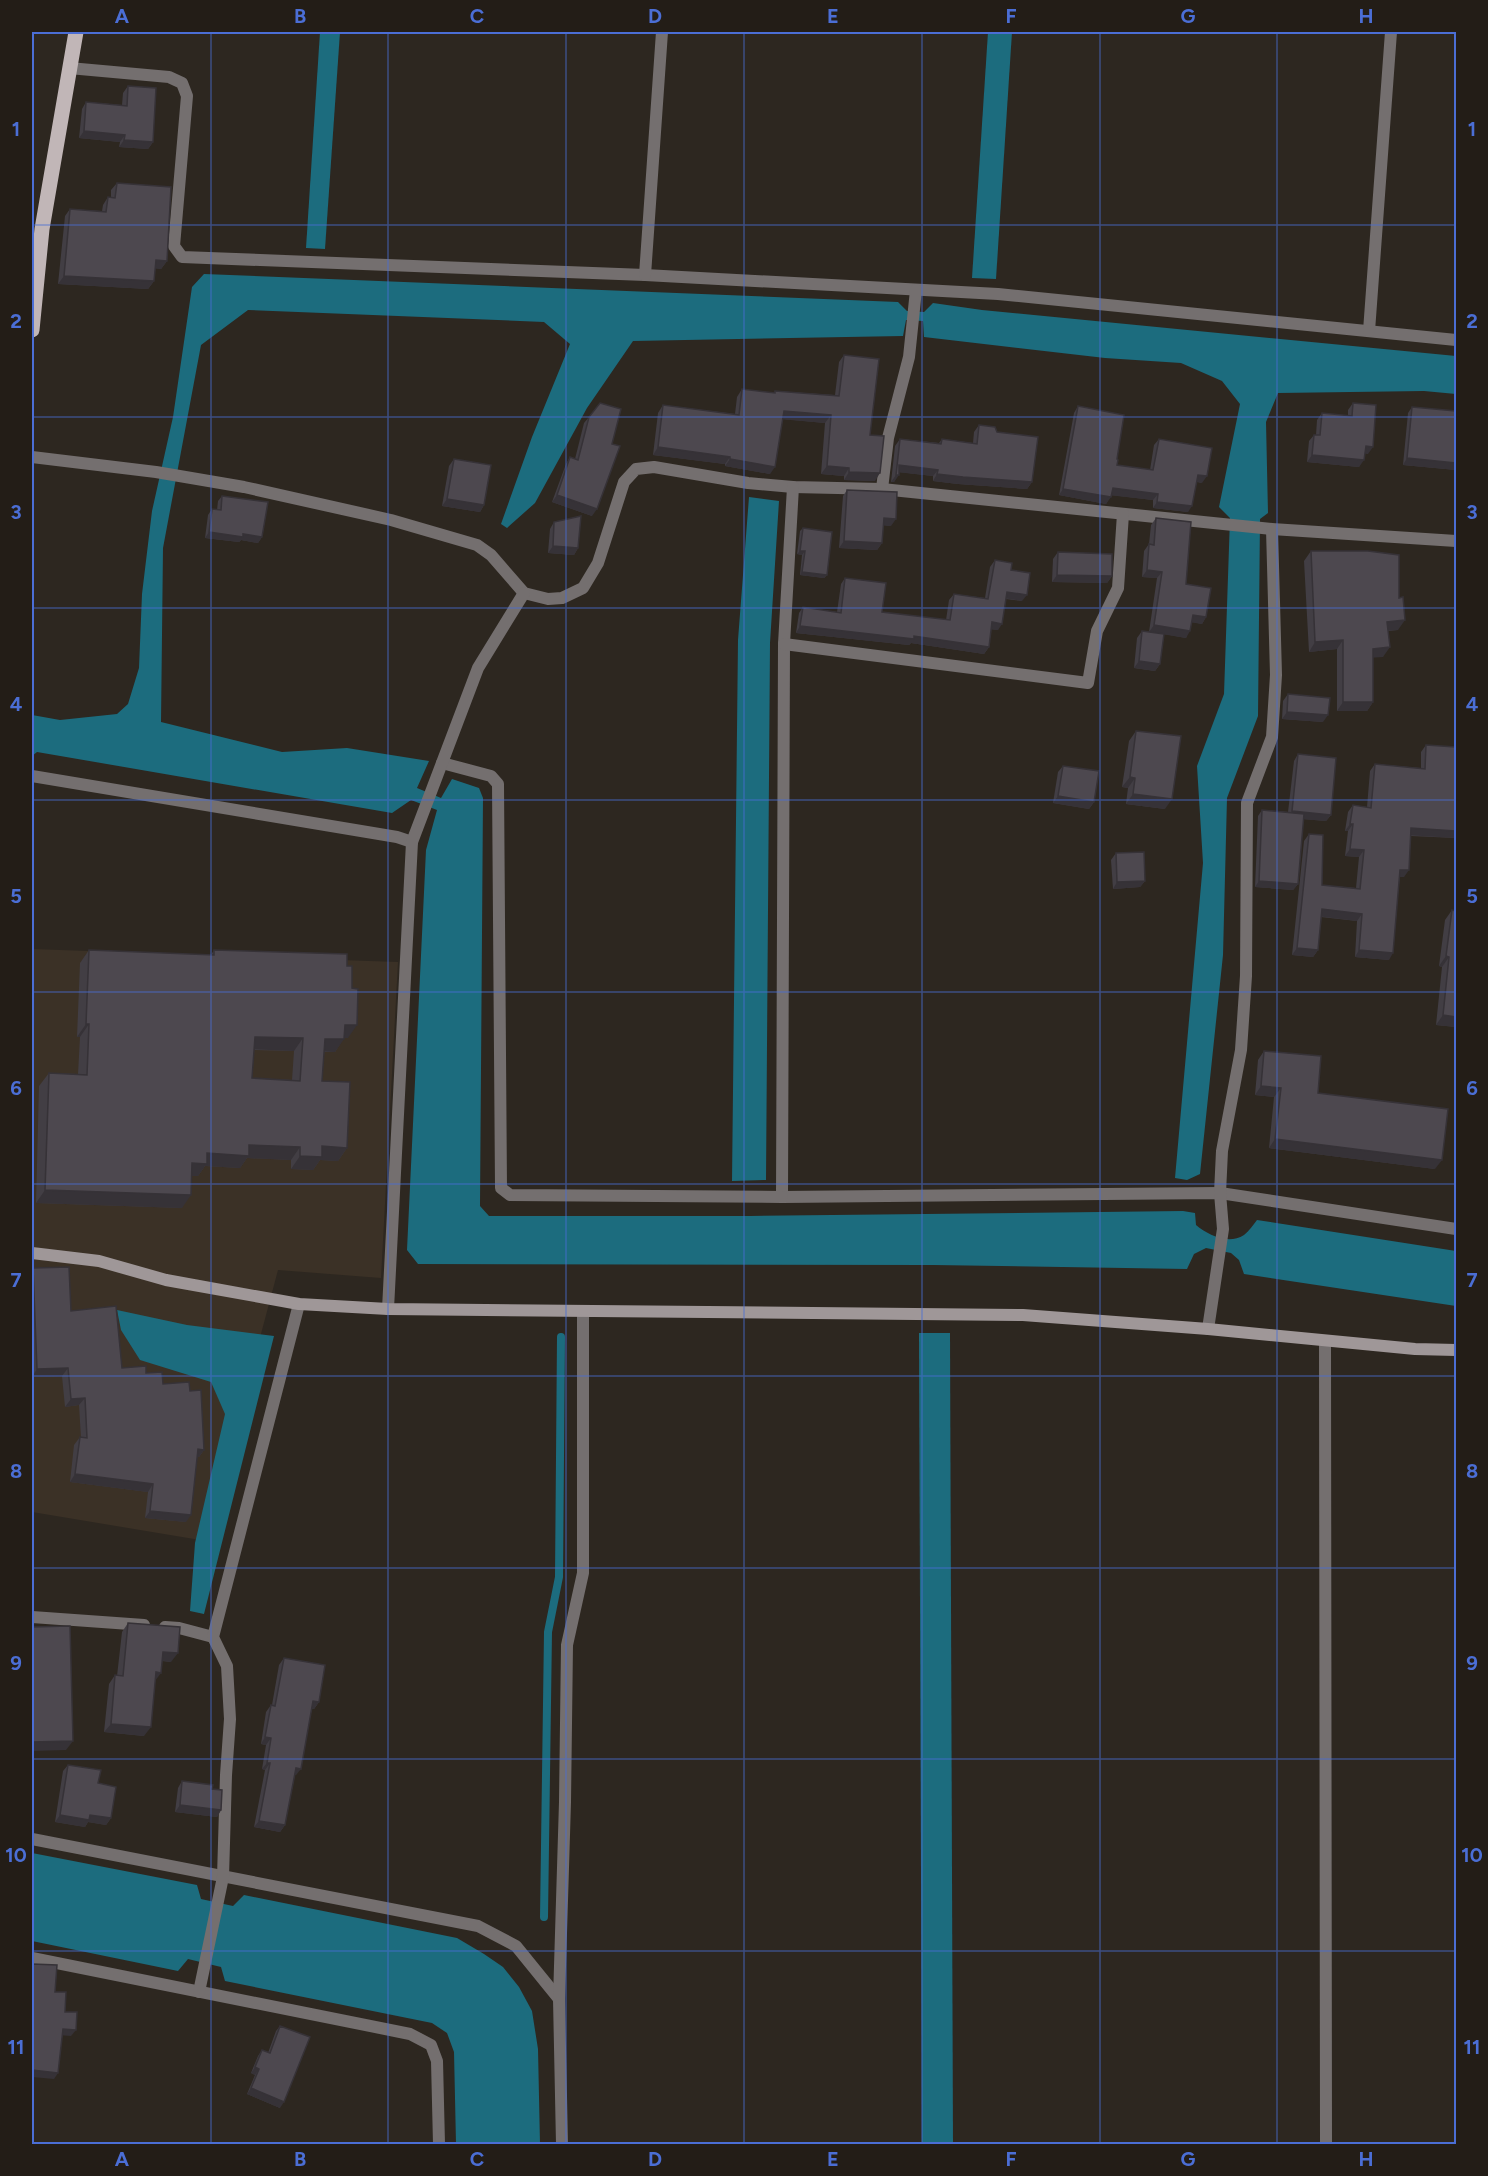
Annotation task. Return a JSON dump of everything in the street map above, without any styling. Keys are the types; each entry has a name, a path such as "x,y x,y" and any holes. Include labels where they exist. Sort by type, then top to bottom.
{"main road":[{"path":"32,330 42,229 76,32"}],"street":[{"path":"645,275 662,32"},
{"path":"1369,331 1390,32"},
{"path":"69,68 170,77 182,83 187,96 174,246 182,257 645,275 998,294 1456,340"},
{"path":"882,489 888,438 909,357 916,290"},
{"path":"32,457 156,472 244,487 391,520 477,545 491,555 524,593 548,599 562,598 583,588 598,563 624,482 636,469 654,467 748,483 793,487 882,489 1268,529 1456,541"},
{"path":"782,1197 784,644 793,487"},
{"path":"784,644 1088,683 1097,631 1118,588 1123,514"},
{"path":"1208,1329 1223,1229 1220,1193 1222,1151 1241,1050 1246,976 1247,803 1272,737 1276,675 1268,529"},
{"path":"388,1309 412,842 478,668 524,593"},
{"path":"442,763 491,776 498,784 501,1188 510,1195 782,1197 1220,1193 1456,1229"},
{"path":"32,776 397,837 412,842"},
{"path":"32,1253 99,1261 166,1280 299,1304 388,1309 1023,1315 1456,1350"},
{"path":"199,1992 223,1877 226,1775 231,1719 227,1666 213,1637 299,1304"},
{"path":"562,2145 559,1999 567,1645 583,1574 583,1311"},
{"path":"1325,1341 1326,2145"},
{"path":"32,1617 179,1628 213,1637"},
{"path":"32,1839 478,1926 516,1946 559,1999"},
{"path":"32,1958 410,2034 431,2045 437,2061 439,2145"}],"shaded area":[{"path":"32,949 398,962 381,1278 278,1270 206,1541 32,1512"}],"water":[{"path":"320,32 340,32 325,249 306,248"},
{"path":"988,32 1012,32 996,279 972,278"},
{"path":"204,274 898,302 907,311 924,312 933,303 982,310 1456,356 1456,394 1424,391 1278,393 1266,422 1268,513 1260,519 1258,716 1227,798 1223,955 1200,1174 1187,1180 1175,1178 1203,863 1197,766 1224,694 1230,518 1219,507 1240,404 1222,381 1181,363 1105,358 924,337 923,321 906,320 903,336 633,341 587,408 535,503 507,528 501,524 532,437 570,344 544,322 248,310 201,345 163,548 161,722 282,752 347,748 429,761 417,788 441,798 452,779 479,788 483,798 480,1206 489,1216 750,1216 1183,1211 1195,1213 1196,1225 1212,1235 1225,1239 1244,1235 1257,1220 1456,1251 1456,1306 1244,1274 1239,1260 1231,1253 1206,1248 1194,1254 1187,1269 933,1265 418,1264 407,1250 426,850 437,810 411,800 392,813 37,752 32,756 32,715 60,720 117,714 128,704 139,668 142,594 152,511 173,417 192,287"},
{"path":"749,497 779,501 770,643 766,1180 732,1181 738,640"},
{"path":"117,1310 187,1325 274,1336 204,1614 190,1611 195,1543 225,1414 211,1382 140,1360 121,1330"},
{"path":"919,1333 950,1333 953,2144 922,2144"},
{"path":"32,1853 197,1885 201,1899 233,1906 244,1895 457,1938 503,1967 519,1987 532,2011 538,2049 540,2144 456,2144 454,2052 447,2033 432,2023 225,1981 221,1967 188,1959 178,1971 32,1941"}],"building":[{"path":"128,86 156,88 153,142 124,140 125,135 84,131 86,102 127,106"},
{"path":"117,183 171,187 167,261 156,260 154,281 64,276 70,209 106,212 108,197 115,198"},
{"path":"844,355 879,359 870,435 884,436 880,473 849,472 849,468 827,466 831,415 784,411 775,467 730,459 730,457 658,447 663,405 739,415 742,389 839,396"},
{"path":"600,403 621,409 612,444 620,446 597,509 557,495 570,457 578,460 589,417"},
{"path":"1353,403 1376,405 1373,447 1366,446 1364,460 1312,455 1314,435 1320,435 1322,413 1352,416"},
{"path":"1078,406 1124,415 1117,465 1153,470 1159,439 1212,448 1207,476 1198,475 1192,506 1157,502 1158,494 1113,488 1111,497 1063,489"},
{"path":"1412,407 1456,411 1456,463 1407,458"},
{"path":"979,425 995,427 997,432 1038,437 1032,482 937,474 938,470 899,465 899,475 896,475 900,439 941,444 942,439 977,444"},
{"path":"454,459 491,465 484,505 447,499"},
{"path":"847,490 897,492 896,519 884,518 882,543 844,541"},
{"path":"222,496 268,502 262,537 209,532 212,509 221,510"},
{"path":"581,516 578,548 553,546 554,522"},
{"path":"1156,518 1191,522 1186,584 1211,588 1206,617 1193,615 1190,631 1154,625 1162,572 1147,570 1149,544 1154,545"},
{"path":"803,528 832,532 827,575 802,572 805,551 800,551"},
{"path":"1311,551 1368,551 1399,555 1399,598 1403,597 1405,620 1387,622 1390,647 1373,649 1373,702 1343,702 1343,640 1315,642"},
{"path":"1058,552 1112,554 1112,576 1057,575"},
{"path":"995,560 1012,563 1011,570 1030,573 1027,595 1007,592 1002,624 992,622 989,647 914,636 914,639 800,626 803,607 841,613 845,578 886,583 882,612 950,620 954,594 988,599"},
{"path":"1142,631 1164,634 1160,664 1139,661"},
{"path":"1288,694 1330,698 1328,715 1287,712"},
{"path":"1136,731 1181,736 1172,799 1133,794 1135,778 1130,777"},
{"path":"1426,745 1456,747 1456,831 1411,828 1409,870 1400,870 1393,953 1359,950 1362,914 1322,909 1318,950 1297,948 1309,834 1323,835 1322,885 1360,889 1364,850 1350,849 1353,805 1371,808 1375,764 1425,769"},
{"path":"1298,754 1336,758 1331,815 1292,811"},
{"path":"1063,766 1099,771 1094,802 1058,796"},
{"path":"1262,810 1304,814 1298,884 1259,881"},
{"path":"1144,852 1145,881 1117,882 1116,853"},
{"path":"1452,910 1456,911 1456,1017 1443,1015 1449,957 1446,956"},
{"path":"89,950 214,955 214,950 347,954 347,966 352,966 352,988 358,989 357,1025 345,1025 344,1039 325,1039 322,1081 350,1082 347,1148 322,1146 322,1157 300,1156 300,1147 249,1145 249,1156 207,1153 207,1164 192,1163 191,1195 45,1190 49,1073 87,1075 89,1024 86,1024","holes":["255,1037 303,1038 300,1081 252,1078"]},
{"path":"32,976 34,976 34,1024 32,1024"},
{"path":"1264,1051 1321,1056 1318,1093 1448,1109 1442,1160 1275,1139 1281,1088 1261,1086"},
{"path":"69,1267 71,1311 116,1306 122,1368 146,1366 146,1373 162,1372 163,1384 189,1382 190,1391 201,1390 204,1450 198,1449 191,1515 150,1511 153,1484 75,1474 80,1437 87,1438 85,1398 71,1399 68,1368 37,1369 33,1268"},
{"path":"128,1623 180,1627 178,1653 163,1652 161,1673 156,1672 151,1727 111,1724 115,1675 123,1676"},
{"path":"70,1626 73,1741 32,1742 32,1627"},
{"path":"284,1658 325,1665 319,1702 313,1701 301,1769 296,1768 285,1825 259,1821 270,1763 267,1763 271,1738 265,1737 271,1705 275,1706"},
{"path":"68,1765 101,1770 98,1783 116,1787 111,1818 90,1815 89,1820 60,1815"},
{"path":"182,1781 213,1785 212,1789 222,1790 221,1810 180,1805"},
{"path":"32,1964 57,1965 55,1992 66,1992 65,2012 77,2012 76,2030 63,2029 58,2073 32,2070"},
{"path":"280,2026 310,2037 284,2102 251,2088 259,2069 255,2067 262,2050 270,2053"}],"waterway":[{"path":"544,1917 548,1632 559,1577 561,1337"}]}
